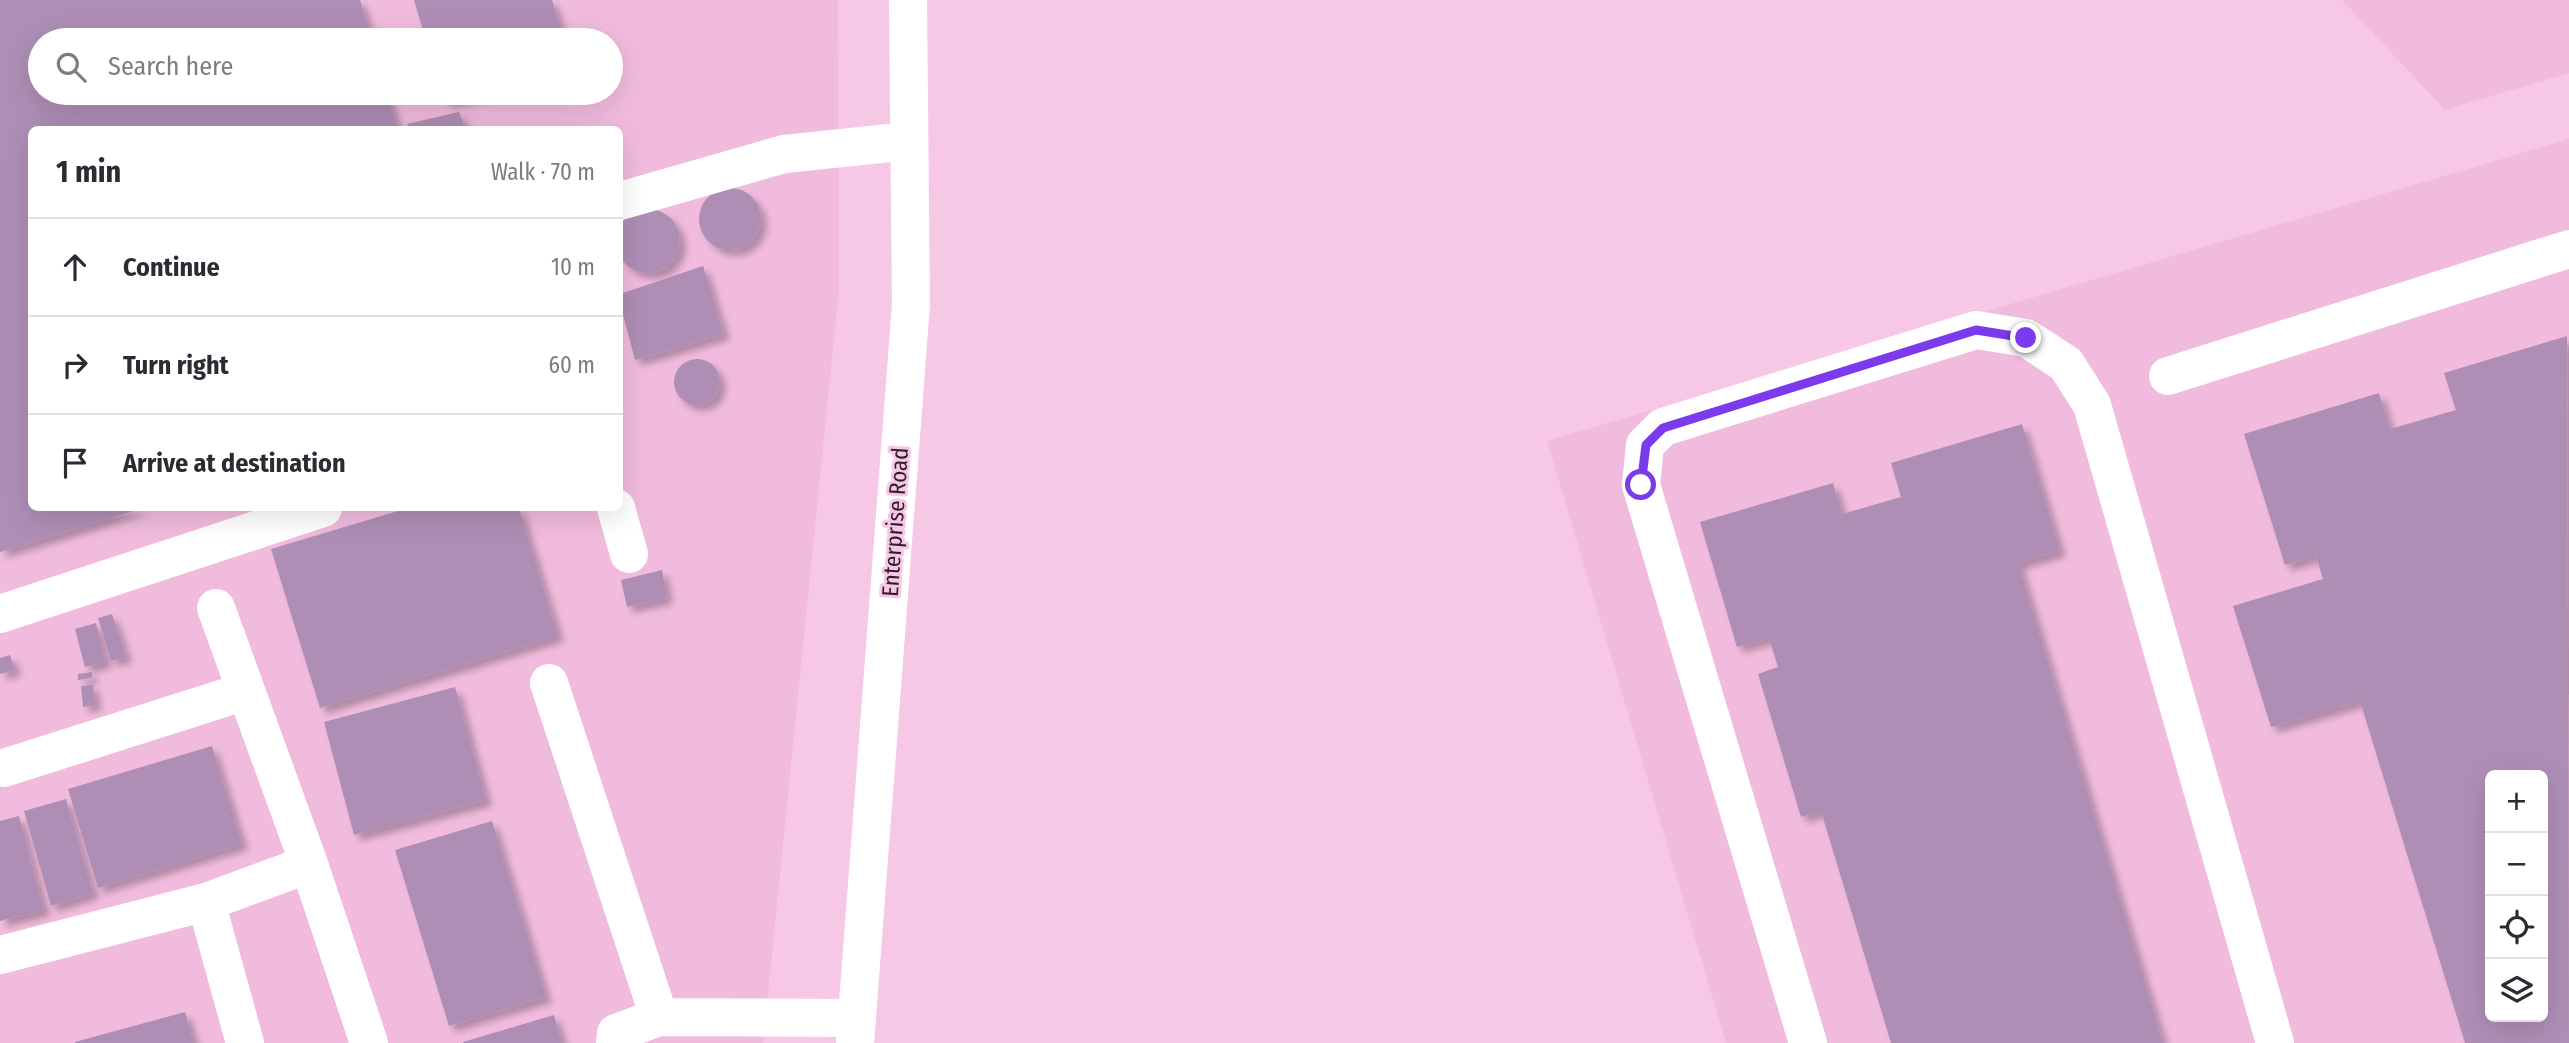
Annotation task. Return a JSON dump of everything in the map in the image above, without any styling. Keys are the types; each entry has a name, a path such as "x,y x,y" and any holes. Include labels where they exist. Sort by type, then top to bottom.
{"main road":[{"name":"Enterprise Road","path":"856,1031 911,304 908,0"},
{"path":"623,200 784,154 909,141"},
{"path":"2168,376 2569,250"},
{"path":"1808,1043 1641,485 1646,445 1663,428 1976,330 2026,338 2066,364 2092,405 2275,1043"},
{"path":"0,614 314,511"},
{"path":"617,511 629,554"},
{"path":"216,608 309,864 369,1043"},
{"path":"549,683 659,1017"},
{"path":"4,768 246,691"},
{"path":"0,955 206,902 309,864"},
{"path":"206,902 245,1043"},
{"path":"615,1043 616,1033 659,1017 856,1031"}],"shaded area":[{"path":"0,0 838,0 839,290 763,1043 0,1043"},
{"path":"2342,0 2569,0 2569,73 2445,110"},
{"path":"2569,139 2569,1043 1726,1043 1547,441"}],"building":[{"path":"0,0 360,0 368,28 28,28 28,105 391,105 397,126 28,126 28,421 16,424 28,422 28,511 133,511 0,552"},
{"path":"414,0 552,0 560,28 422,28"},
{"path":"459,112 464,126 408,126 407,124"},
{"path":"730,188 752,197 761,219 752,241 730,250 708,241 699,219 708,197"},
{"path":"648,209 666,215 674,223 679,235 679,247 674,259 660,270 642,272 630,267 623,260 623,222 636,212"},
{"path":"703,266 724,334 635,360 623,314 623,293"},
{"path":"2567,336 2569,1043 2465,1043 2360,701 2271,727 2233,606 2323,579 2316,556 2285,565 2244,434 2379,393 2390,429 2456,410 2444,373"},
{"path":"697,359 714,365 720,382 714,399 697,405 680,399 674,382 680,365"},
{"path":"2022,424 2060,551 2018,563 2163,1043 1891,1043 1821,811 1801,817 1758,674 1778,667 1769,638 1737,647 1700,522 1833,483 1842,514 1901,497 1891,463"},
{"path":"398,511 520,511 558,636 320,708 271,549"},
{"path":"662,570 667,598 627,607 621,580"},
{"path":"112,614 126,657 111,661 98,618"},
{"path":"96,623 106,662 85,667 75,629"},
{"path":"10,655 15,670 0,674 0,658"},
{"path":"92,672 92,678 78,680 78,674"},
{"path":"93,685 95,705 83,707 81,686"},
{"path":"455,687 486,800 354,835 324,722"},
{"path":"212,746 242,844 98,888 68,789"},
{"path":"66,799 93,893 51,906 24,811"},
{"path":"19,816 44,910 0,921 0,821"},
{"path":"492,821 546,997 449,1026 395,850"},
{"path":"185,1012 194,1043 75,1043 75,1042"},
{"path":"554,1015 562,1043 463,1043 463,1042"}],"route":[{"path":"1641,485 1646,445 1663,428 1976,330 2026,338"}]}
